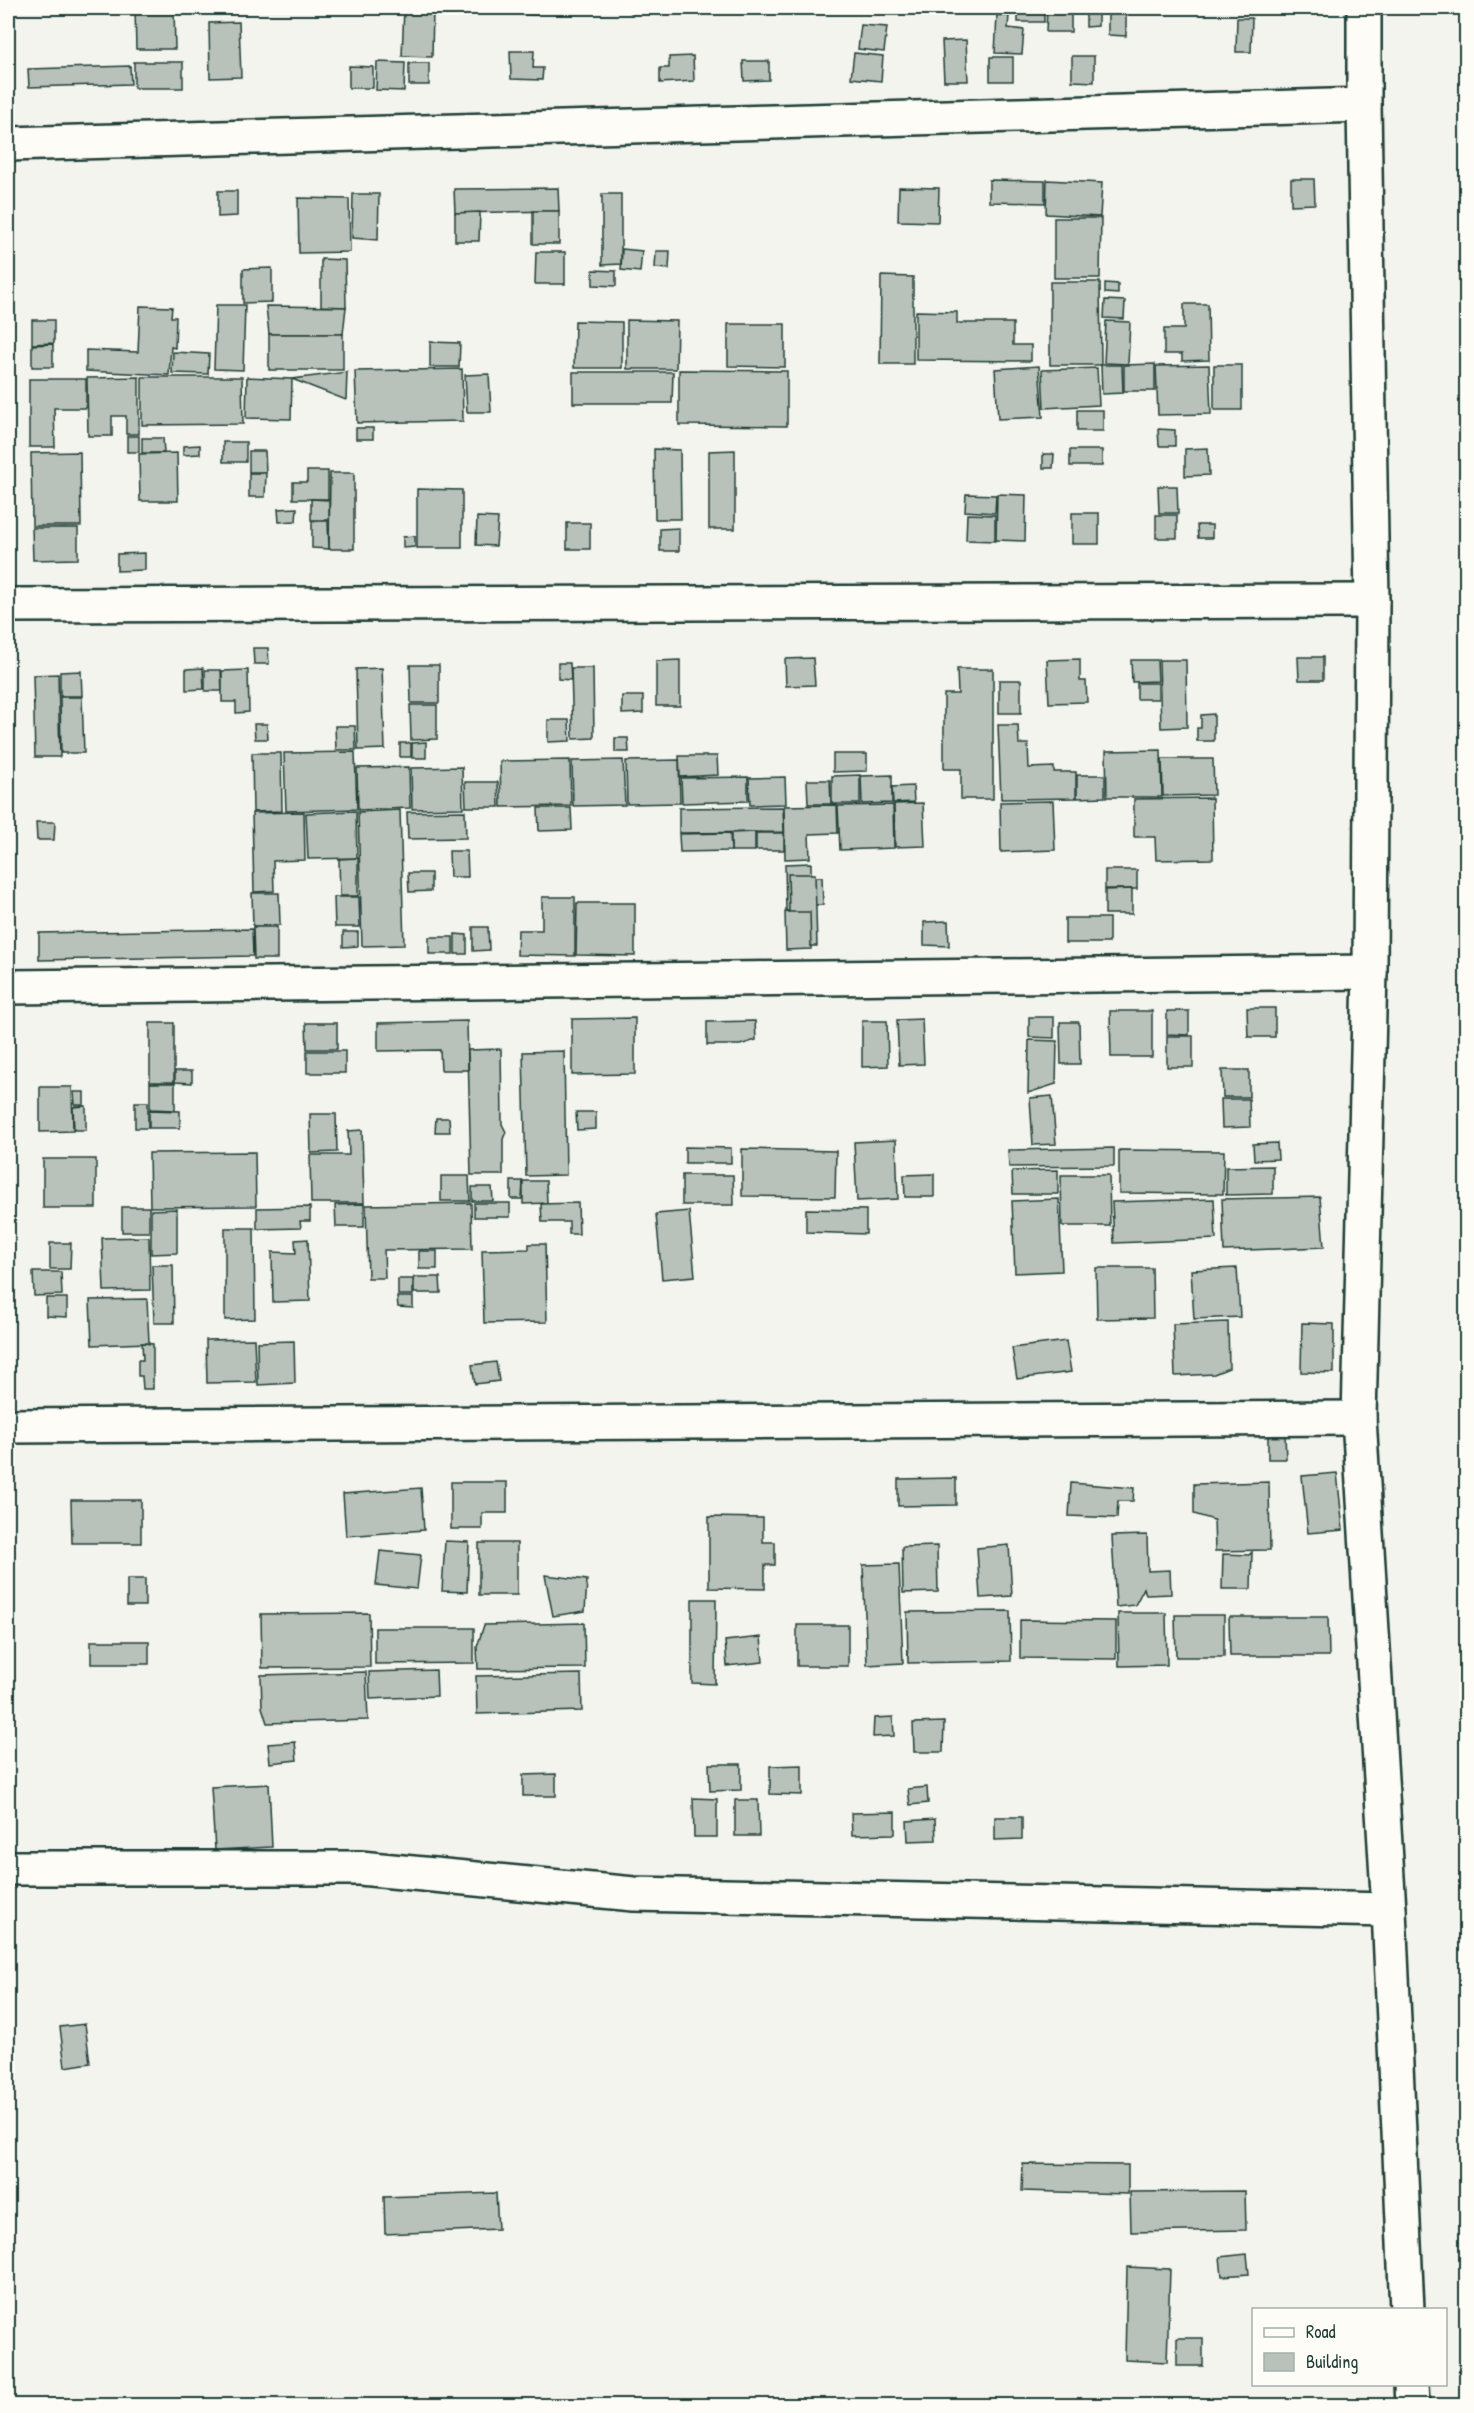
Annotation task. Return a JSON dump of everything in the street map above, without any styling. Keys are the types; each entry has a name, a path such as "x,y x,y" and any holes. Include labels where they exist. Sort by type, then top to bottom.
{"street":[{"path":"1364,8 1372,601 1370,972 1359,1418 1389,1910 1407,2308"},
{"path":"8,144 1364,105"},
{"path":"8,605 1372,601"},
{"path":"8,987 1370,972"},
{"path":"8,1426 1359,1418"},
{"path":"8,1868 360,1868 634,1894 1389,1910"},
{"path":"1411,2386 1412,2406"}],"building":[{"path":"135,8 174,8 175,49 136,49"},
{"path":"404,8 433,8 432,57 402,56"},
{"path":"509,8 537,8 537,15 509,14"},
{"path":"631,8 669,8 670,13 631,13"},
{"path":"1018,8 1044,8 1044,22 1018,22"},
{"path":"1047,8 1071,8 1071,32 1046,32"},
{"path":"1086,8 1098,8 1098,26 1086,27"},
{"path":"1108,8 1126,8 1126,36 1108,35"},
{"path":"997,15 1009,16 1008,28 1024,30 1022,54 995,53"},
{"path":"1237,18 1252,18 1251,52 1236,52"},
{"path":"239,22 241,77 210,78 209,23"},
{"path":"861,25 887,27 884,52 858,49"},
{"path":"966,40 968,81 944,81 942,41"},
{"path":"510,51 534,51 533,68 543,68 542,80 511,79"},
{"path":"854,53 883,56 881,81 851,78"},
{"path":"693,56 694,81 660,83 660,68 669,68 669,57"},
{"path":"1072,56 1094,56 1094,82 1072,81"},
{"path":"990,57 1013,57 1013,81 990,81"},
{"path":"743,61 769,61 769,80 744,81"},
{"path":"134,62 183,62 183,88 134,88"},
{"path":"377,62 405,63 404,91 376,90"},
{"path":"409,63 429,63 429,85 409,85"},
{"path":"130,66 131,84 29,87 28,69"},
{"path":"349,66 373,67 373,88 349,88"},
{"path":"1291,179 1314,179 1315,204 1291,205"},
{"path":"989,180 1045,181 1045,203 989,202"},
{"path":"1047,180 1102,183 1100,217 1046,214"},
{"path":"899,187 939,188 938,222 898,221"},
{"path":"558,188 559,211 455,213 454,189"},
{"path":"218,191 237,191 237,216 218,217"},
{"path":"353,194 379,194 378,240 352,238"},
{"path":"602,194 621,194 621,264 602,265"},
{"path":"298,198 349,199 350,252 299,253"},
{"path":"533,211 559,211 559,244 533,244"},
{"path":"480,212 479,241 455,241 455,213"},
{"path":"1054,218 1101,218 1100,278 1054,278"},
{"path":"622,249 642,251 640,272 621,270"},
{"path":"656,251 670,251 669,269 655,268"},
{"path":"536,252 565,252 565,284 535,284"},
{"path":"321,259 345,260 346,307 321,306"},
{"path":"272,268 272,302 243,303 243,269"},
{"path":"593,270 616,271 616,286 593,285"},
{"path":"881,276 913,277 913,364 880,364"},
{"path":"1050,282 1100,282 1101,365 1050,365"},
{"path":"1105,283 1118,284 1118,294 1105,293"},
{"path":"1105,300 1125,301 1124,319 1104,318"},
{"path":"1184,304 1208,304 1209,360 1182,361 1182,354 1164,354 1164,329 1184,329"},
{"path":"216,305 245,305 243,370 214,369"},
{"path":"140,306 172,307 171,317 176,317 175,348 171,347 169,375 86,371 86,350 138,352"},
{"path":"266,306 346,307 343,334 269,334"},
{"path":"916,311 957,312 957,323 1013,323 1013,345 1031,345 1031,361 916,360"},
{"path":"32,320 54,320 54,343 32,344"},
{"path":"627,320 677,321 676,369 627,369"},
{"path":"575,321 622,322 622,368 574,368"},
{"path":"1106,321 1130,322 1128,364 1104,363"},
{"path":"728,324 785,324 785,367 728,366"},
{"path":"269,334 343,334 343,370 269,370"},
{"path":"430,342 460,343 459,367 430,367"},
{"path":"53,344 53,367 32,367 32,345"},
{"path":"173,352 209,354 208,374 172,373"},
{"path":"1155,364 1155,391 1124,391 1124,365"},
{"path":"1101,365 1122,365 1123,393 1102,394"},
{"path":"1209,365 1211,414 1158,415 1156,366"},
{"path":"1214,365 1242,365 1242,410 1214,410"},
{"path":"1039,366 1043,417 998,419 995,369"},
{"path":"1097,368 1099,405 1044,408 1042,370"},
{"path":"462,369 463,421 357,423 355,371"},
{"path":"679,370 787,371 787,426 679,425"},
{"path":"347,372 346,400 292,379"},
{"path":"573,372 673,372 672,403 573,403"},
{"path":"489,374 491,412 467,412 465,375"},
{"path":"139,377 139,434 126,434 126,416 112,416 112,436 88,436 87,378"},
{"path":"142,377 242,377 243,424 142,425"},
{"path":"247,377 292,379 291,419 246,418"},
{"path":"29,379 86,379 86,408 54,408 55,447 29,447"},
{"path":"1077,410 1103,410 1103,431 1077,431"},
{"path":"356,428 373,428 373,439 356,439"},
{"path":"1158,429 1175,430 1175,446 1159,446"},
{"path":"127,436 139,436 139,452 127,452"},
{"path":"142,438 163,438 164,453 142,453"},
{"path":"223,442 246,442 246,462 223,462"},
{"path":"200,445 200,454 183,455 183,446"},
{"path":"1208,448 1209,475 1185,476 1185,449"},
{"path":"654,449 680,450 681,519 655,519"},
{"path":"735,450 735,529 709,529 709,451"},
{"path":"1070,450 1102,450 1102,466 1070,466"},
{"path":"249,451 265,451 266,472 249,472"},
{"path":"80,452 81,526 32,526 31,453"},
{"path":"177,453 178,501 140,501 139,454"},
{"path":"1043,454 1054,454 1053,468 1043,468"},
{"path":"307,471 328,471 328,499 293,499 293,482 307,482"},
{"path":"249,473 266,473 265,497 249,497"},
{"path":"330,473 354,473 354,549 329,549"},
{"path":"1158,486 1177,486 1178,513 1159,513"},
{"path":"417,489 462,490 462,548 417,548"},
{"path":"966,494 996,495 995,513 965,511"},
{"path":"997,494 1026,495 1025,541 996,540"},
{"path":"311,499 329,500 329,520 311,520"},
{"path":"297,508 296,521 279,522 278,509"},
{"path":"1072,513 1099,513 1099,544 1072,544"},
{"path":"967,514 995,515 995,541 966,540"},
{"path":"1156,515 1177,515 1177,538 1156,538"},
{"path":"477,517 498,518 496,546 476,545"},
{"path":"312,521 328,521 329,549 312,548"},
{"path":"567,523 590,523 590,549 567,549"},
{"path":"1197,525 1212,525 1212,538 1198,538"},
{"path":"32,528 78,528 78,559 33,560"},
{"path":"679,528 679,551 660,551 660,529"},
{"path":"415,536 415,547 403,548 403,537"},
{"path":"145,553 145,570 117,571 117,554"},
{"path":"253,648 268,648 269,664 254,664"},
{"path":"1298,657 1323,657 1323,680 1299,680"},
{"path":"813,658 815,685 786,686 785,659"},
{"path":"1080,659 1080,681 1086,681 1087,702 1049,703 1047,660"},
{"path":"680,660 680,706 656,706 656,661"},
{"path":"1131,660 1157,660 1158,681 1132,682"},
{"path":"1159,660 1186,660 1187,727 1161,728"},
{"path":"558,663 570,663 571,680 558,679"},
{"path":"410,665 439,665 439,703 411,703"},
{"path":"203,668 204,689 186,690 186,669"},
{"path":"382,668 385,749 358,750 356,669"},
{"path":"571,668 593,668 594,738 573,739"},
{"path":"957,669 993,669 993,799 961,799 961,769 944,769 944,694 958,694"},
{"path":"205,670 221,670 222,691 205,691"},
{"path":"248,670 249,712 236,713 236,702 222,702 222,671"},
{"path":"81,671 82,696 60,696 60,672"},
{"path":"58,674 60,757 35,757 33,675"},
{"path":"999,680 1021,680 1021,713 999,713"},
{"path":"1137,683 1158,683 1158,699 1137,699"},
{"path":"622,696 643,696 643,713 622,714"},
{"path":"60,697 82,697 84,753 61,753"},
{"path":"410,705 437,705 437,739 411,740"},
{"path":"1214,714 1214,741 1197,741 1197,728 1201,728 1201,715"},
{"path":"548,720 569,720 570,741 548,742"},
{"path":"254,724 267,724 268,739 255,739"},
{"path":"998,725 1018,725 1019,744 1028,744 1029,768 1054,767 1054,772 1076,772 1076,798 1001,799"},
{"path":"335,726 355,726 356,750 336,750"},
{"path":"615,738 628,738 629,752 615,752"},
{"path":"426,742 426,758 412,758 412,743"},
{"path":"400,743 411,743 411,757 400,757"},
{"path":"1161,750 1162,797 1107,797 1106,751"},
{"path":"355,752 357,809 286,811 284,753"},
{"path":"252,753 281,753 282,811 253,812"},
{"path":"833,754 867,754 867,771 833,772"},
{"path":"679,756 717,756 718,775 680,777"},
{"path":"1162,759 1213,759 1214,795 1163,796"},
{"path":"570,760 571,806 501,807 500,761"},
{"path":"623,760 625,805 573,806 572,761"},
{"path":"679,760 680,803 627,804 626,761"},
{"path":"409,767 410,808 358,810 357,768"},
{"path":"462,767 463,808 412,809 411,768"},
{"path":"860,775 860,804 832,804 832,776"},
{"path":"892,775 892,803 862,804 861,776"},
{"path":"1077,775 1105,775 1105,797 1077,798"},
{"path":"748,777 748,801 682,803 681,778"},
{"path":"785,777 786,804 750,805 749,778"},
{"path":"807,780 830,780 831,804 808,804"},
{"path":"465,782 498,782 499,807 466,807"},
{"path":"913,786 914,802 893,803 892,787"},
{"path":"1212,798 1213,859 1156,860 1155,837 1134,837 1134,799"},
{"path":"1053,801 1055,850 1001,852 1000,802"},
{"path":"923,803 925,846 895,847 894,804"},
{"path":"837,805 838,833 809,834 810,858 785,859 784,806"},
{"path":"893,805 894,848 840,850 838,806"},
{"path":"783,807 784,832 679,833 679,808"},
{"path":"538,808 571,808 572,830 539,831"},
{"path":"400,810 404,945 362,946 358,812"},
{"path":"356,811 357,858 308,859 306,813"},
{"path":"465,811 466,838 408,839 407,812"},
{"path":"304,812 305,860 273,861 274,891 254,892 252,813"},
{"path":"36,822 55,822 54,840 37,840"},
{"path":"755,832 755,851 731,851 731,833"},
{"path":"730,833 731,851 680,852 679,834"},
{"path":"756,833 784,833 784,850 756,850"},
{"path":"449,851 467,851 468,877 450,877"},
{"path":"358,858 358,896 340,896 339,859"},
{"path":"811,863 811,877 822,877 823,905 812,905 812,910 786,911 785,864"},
{"path":"1105,870 1137,870 1137,889 1105,889"},
{"path":"408,873 431,873 431,891 409,892"},
{"path":"788,874 815,874 817,946 790,946"},
{"path":"1132,889 1132,914 1105,914 1105,890"},
{"path":"252,893 279,893 280,925 253,926"},
{"path":"334,897 359,897 360,927 335,927"},
{"path":"542,897 575,897 575,956 517,955 518,930 542,930"},
{"path":"577,903 635,903 635,956 576,955"},
{"path":"785,912 810,912 811,949 786,950"},
{"path":"1065,918 1109,918 1109,943 1065,943"},
{"path":"948,921 949,946 924,945 924,922"},
{"path":"253,927 277,927 277,959 254,959"},
{"path":"473,927 488,927 489,950 473,951"},
{"path":"252,929 253,956 39,960 39,933"},
{"path":"343,932 358,932 358,946 343,947"},
{"path":"455,934 467,935 467,954 455,954"},
{"path":"429,937 453,937 453,954 429,954"},
{"path":"1247,1008 1275,1008 1275,1037 1248,1037"},
{"path":"1110,1011 1152,1011 1152,1057 1111,1057"},
{"path":"1167,1011 1189,1011 1189,1035 1167,1034"},
{"path":"1029,1017 1054,1017 1054,1038 1029,1037"},
{"path":"635,1018 635,1074 572,1075 572,1019"},
{"path":"922,1019 924,1064 899,1065 897,1020"},
{"path":"467,1021 468,1070 441,1070 440,1050 378,1051 378,1023"},
{"path":"755,1021 756,1040 740,1045 707,1045 707,1022"},
{"path":"862,1021 887,1021 888,1066 862,1067"},
{"path":"1060,1022 1079,1022 1080,1064 1061,1064"},
{"path":"150,1023 174,1023 174,1082 150,1082"},
{"path":"306,1023 337,1023 337,1049 307,1049"},
{"path":"1167,1036 1193,1036 1193,1067 1167,1067"},
{"path":"1029,1040 1057,1041 1056,1084 1028,1093"},
{"path":"501,1049 502,1124 506,1132 503,1139 503,1175 471,1175 468,1050"},
{"path":"307,1051 345,1051 345,1073 307,1073"},
{"path":"564,1051 566,1175 526,1176 523,1052"},
{"path":"1222,1070 1249,1070 1249,1097 1223,1097"},
{"path":"175,1071 192,1071 192,1083 175,1082"},
{"path":"150,1083 175,1083 175,1110 150,1109"},
{"path":"40,1087 72,1087 73,1131 40,1132"},
{"path":"74,1092 84,1092 84,1105 75,1105"},
{"path":"1052,1096 1056,1144 1033,1145 1030,1098"},
{"path":"1221,1099 1249,1099 1250,1127 1222,1128"},
{"path":"135,1102 148,1102 148,1128 135,1128"},
{"path":"86,1106 86,1130 74,1130 73,1107"},
{"path":"149,1110 180,1111 180,1128 149,1128"},
{"path":"576,1112 596,1112 596,1129 577,1130"},
{"path":"310,1114 336,1114 337,1152 311,1153"},
{"path":"436,1118 449,1118 450,1132 435,1132"},
{"path":"362,1130 364,1203 311,1203 310,1155 349,1155 348,1131"},
{"path":"896,1140 898,1199 857,1201 854,1142"},
{"path":"1277,1143 1278,1159 1254,1160 1253,1144"},
{"path":"685,1147 731,1148 731,1163 685,1163"},
{"path":"1114,1148 1114,1166 1009,1167 1008,1150"},
{"path":"742,1149 836,1151 835,1197 742,1196"},
{"path":"1119,1150 1224,1151 1223,1194 1119,1193"},
{"path":"255,1152 256,1206 150,1207 149,1153"},
{"path":"43,1159 96,1159 96,1208 43,1208"},
{"path":"1273,1166 1273,1194 1226,1195 1226,1167"},
{"path":"1058,1170 1058,1194 1013,1194 1012,1171"},
{"path":"934,1174 934,1197 905,1197 904,1175"},
{"path":"682,1175 733,1175 734,1205 682,1205"},
{"path":"1061,1175 1109,1175 1110,1226 1062,1226"},
{"path":"441,1176 469,1176 470,1201 441,1201"},
{"path":"511,1181 523,1181 522,1199 511,1199"},
{"path":"523,1181 546,1181 547,1203 523,1204"},
{"path":"472,1187 492,1187 493,1201 472,1201"},
{"path":"1320,1197 1324,1247 1224,1251 1222,1199"},
{"path":"1059,1199 1062,1271 1015,1273 1012,1201"},
{"path":"1214,1199 1216,1239 1114,1243 1112,1202"},
{"path":"471,1203 472,1249 384,1250 385,1278 368,1278 366,1205"},
{"path":"474,1203 510,1203 510,1217 474,1217"},
{"path":"578,1203 579,1234 569,1234 569,1222 542,1222 541,1204"},
{"path":"364,1204 364,1227 336,1227 335,1205"},
{"path":"122,1207 149,1207 149,1232 122,1232"},
{"path":"310,1207 310,1221 300,1221 301,1228 257,1229 257,1208"},
{"path":"177,1209 177,1253 151,1254 151,1210"},
{"path":"806,1209 866,1210 866,1234 806,1232"},
{"path":"689,1211 695,1276 662,1279 656,1214"},
{"path":"225,1228 254,1228 255,1319 225,1320"},
{"path":"149,1237 150,1290 104,1291 102,1238"},
{"path":"308,1239 310,1301 273,1302 272,1252 296,1253 295,1240"},
{"path":"50,1243 71,1243 70,1269 50,1269"},
{"path":"529,1244 545,1244 547,1322 484,1323 482,1250 529,1249"},
{"path":"419,1251 437,1251 437,1269 419,1269"},
{"path":"152,1265 173,1265 174,1323 154,1323"},
{"path":"1096,1268 1152,1268 1153,1318 1097,1319"},
{"path":"1237,1268 1240,1317 1194,1319 1191,1270"},
{"path":"33,1272 61,1272 62,1295 34,1296"},
{"path":"414,1277 440,1277 441,1293 414,1293"},
{"path":"398,1279 413,1279 413,1295 398,1295"},
{"path":"397,1297 413,1297 413,1308 398,1307"},
{"path":"46,1298 67,1298 67,1317 46,1316"},
{"path":"147,1299 149,1343 92,1345 90,1300"},
{"path":"1228,1322 1229,1368 1214,1374 1175,1376 1173,1324"},
{"path":"1302,1323 1334,1324 1334,1373 1301,1372"},
{"path":"254,1339 256,1382 207,1383 206,1340"},
{"path":"294,1341 295,1383 258,1385 257,1342"},
{"path":"1066,1341 1071,1372 1017,1379 1012,1348"},
{"path":"142,1343 153,1344 153,1389 143,1389 142,1376 138,1376 138,1360 143,1360"},
{"path":"496,1362 499,1381 475,1384 472,1365"},
{"path":"1268,1435 1285,1435 1286,1459 1268,1459"},
{"path":"1337,1473 1343,1530 1308,1533 1302,1476"},
{"path":"956,1478 956,1505 898,1506 898,1479"},
{"path":"451,1482 507,1482 507,1513 482,1513 482,1529 451,1529"},
{"path":"1269,1482 1270,1550 1215,1551 1214,1520 1194,1514 1194,1484"},
{"path":"1071,1483 1134,1488 1133,1501 1118,1501 1117,1518 1069,1516"},
{"path":"421,1488 424,1530 346,1536 343,1494"},
{"path":"71,1500 141,1500 141,1543 72,1543"},
{"path":"709,1517 763,1518 763,1542 775,1542 775,1565 765,1565 765,1589 709,1588"},
{"path":"1147,1535 1148,1571 1170,1570 1171,1594 1146,1595 1144,1588 1135,1605 1116,1607 1112,1536"},
{"path":"445,1541 469,1542 467,1592 442,1591"},
{"path":"479,1543 517,1543 517,1595 479,1595"},
{"path":"1009,1545 1012,1596 980,1598 977,1548"},
{"path":"937,1546 938,1592 903,1593 902,1547"},
{"path":"380,1551 421,1555 417,1589 376,1585"},
{"path":"1252,1552 1251,1589 1222,1589 1223,1554 1249,1555"},
{"path":"899,1564 903,1663 867,1665 863,1565"},
{"path":"545,1575 587,1580 585,1611 553,1616"},
{"path":"127,1579 145,1579 145,1606 127,1606"},
{"path":"692,1599 716,1599 715,1684 692,1683"},
{"path":"1010,1611 1011,1661 908,1663 907,1612"},
{"path":"369,1613 370,1667 262,1668 261,1614"},
{"path":"1118,1613 1166,1613 1167,1665 1119,1666"},
{"path":"1175,1615 1224,1615 1224,1657 1176,1657"},
{"path":"1229,1617 1328,1617 1329,1656 1230,1656"},
{"path":"1020,1620 1116,1621 1116,1659 1020,1658"},
{"path":"584,1623 585,1668 478,1669 477,1647 484,1625"},
{"path":"797,1625 848,1625 848,1666 797,1666"},
{"path":"375,1628 474,1628 474,1663 375,1664"},
{"path":"761,1637 763,1662 727,1666 725,1641"},
{"path":"91,1641 149,1641 149,1664 91,1664"},
{"path":"436,1670 437,1696 370,1699 369,1672"},
{"path":"366,1672 368,1720 267,1723 262,1707 261,1675"},
{"path":"581,1674 582,1711 477,1714 476,1676"},
{"path":"893,1717 894,1736 873,1737 874,1718"},
{"path":"944,1722 943,1752 914,1752 913,1723"},
{"path":"295,1742 297,1760 270,1763 268,1744"},
{"path":"709,1764 741,1764 741,1790 710,1791"},
{"path":"802,1765 802,1795 770,1794 770,1766"},
{"path":"556,1774 556,1796 523,1796 523,1775"},
{"path":"269,1784 272,1847 215,1850 211,1787"},
{"path":"927,1787 928,1803 910,1805 908,1789"},
{"path":"693,1798 717,1799 717,1837 694,1837"},
{"path":"735,1800 758,1800 759,1836 735,1836"},
{"path":"895,1812 895,1834 852,1835 851,1813"},
{"path":"995,1817 1022,1817 1022,1839 995,1840"},
{"path":"935,1819 936,1840 908,1841 907,1821"},
{"path":"85,2024 90,2063 65,2067 60,2027"},
{"path":"1023,2164 1128,2165 1128,2194 1022,2191"},
{"path":"1245,2191 1246,2230 1131,2232 1130,2192"},
{"path":"496,2193 498,2229 385,2234 384,2197"},
{"path":"1247,2254 1249,2274 1222,2276 1220,2257"},
{"path":"1127,2267 1170,2269 1167,2362 1125,2360"},
{"path":"1177,2338 1203,2338 1203,2366 1177,2366"}]}
